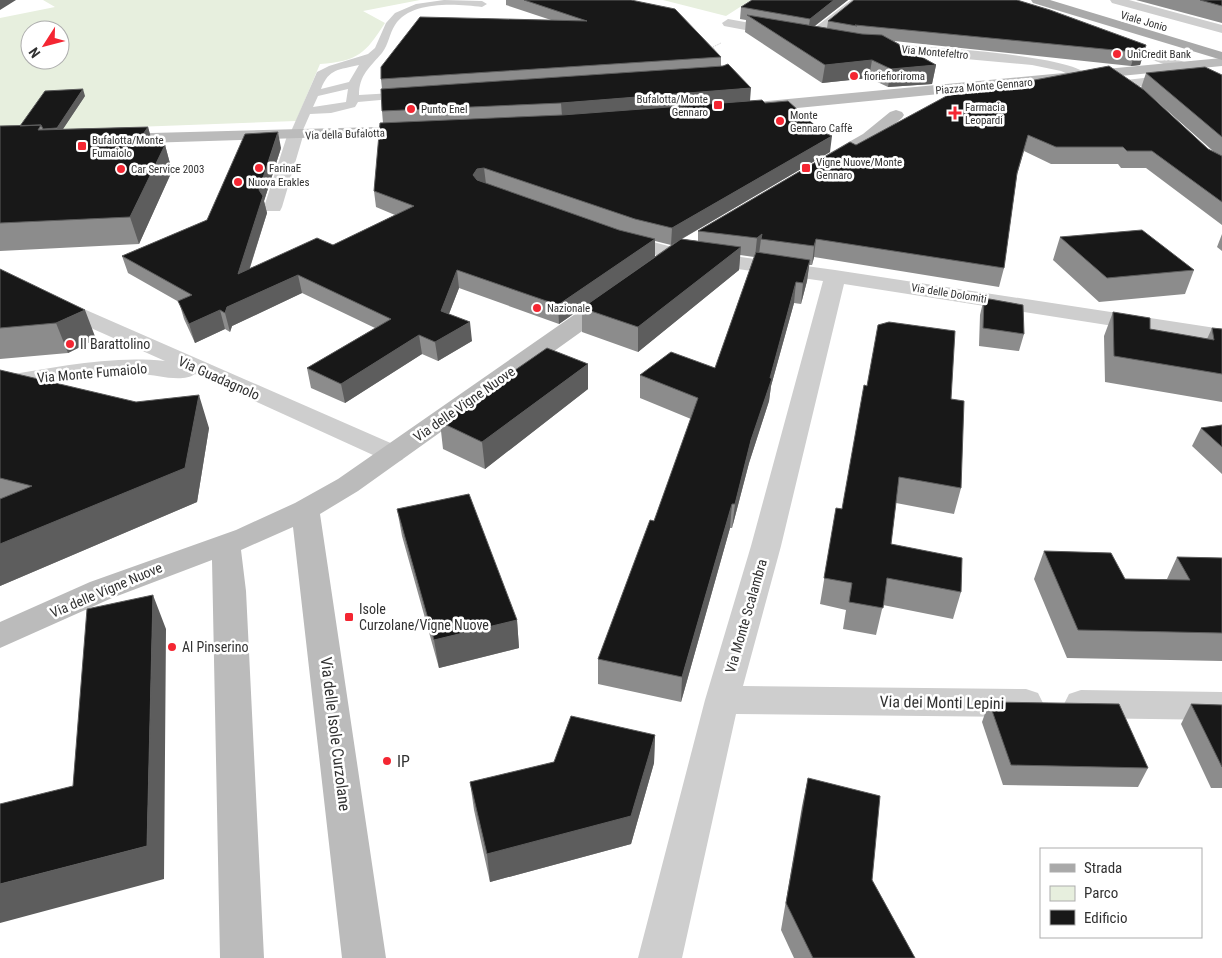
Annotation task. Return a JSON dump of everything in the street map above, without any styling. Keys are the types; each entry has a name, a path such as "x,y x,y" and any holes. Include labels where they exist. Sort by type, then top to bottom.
{"main road":[{"name":"Viale Jonio","path":"1066,0 1222,45"},
{"name":"Viale Jonio","path":"1100,3 1222,38"},
{"path":"1032,5 1222,56"}],"street":[{"path":"810,38 858,0"},
{"path":"1116,0 1222,29"},
{"path":"1032,5 1064,22"},
{"path":"728,24 831,41"},
{"path":"1096,34 1208,76 1126,84"},
{"name":"Via Montefeltro","path":"860,45 1032,61 1065,68 1082,76"},
{"path":"1040,81 1222,62"},
{"path":"1106,74 1126,84 1144,101"},
{"name":"Piazza Monte Gennaro","path":"778,106 1040,81"},
{"name":"Piazza Monte Gennaro","path":"778,106 899,111 1040,81"},
{"name":"Piazza Monte Gennaro","path":"899,93 925,100 899,111"},
{"path":"873,96 865,100 864,103 867,108 899,111"},
{"path":"743,108 778,106"},
{"path":"814,170 863,141 899,111"},
{"name":"Via della Bufalotta","path":"100,140 294,136 434,130"},
{"path":"273,207 294,136"},
{"name":"Via delle Dolomiti","path":"601,232 675,254 835,276 1222,336"},
{"path":"654,270 702,236"},
{"name":"Via Monte Scalambra","path":"660,958 722,700 766,546 835,276"},
{"name":"Via delle Vigne Nuove","path":"0,636 107,587 226,544 306,510 348,485 630,287"},
{"name":"Via Guadagnolo","path":"46,300 213,376 392,454"},
{"name":"Via Monte Fumaiolo","path":"0,382 82,371 132,368 168,368 213,376"},
{"name":"Via delle Isole Curzolane","path":"306,510 364,958"},
{"path":"226,544 230,591 242,958"},
{"name":"Via dei Monti Lepini","path":"722,700 1222,706"}],"lane":[{"path":"305,111 342,107 351,104 354,100 354,84 372,56 382,45 392,21 409,10 448,2 482,4"},
{"path":"294,136 321,74 326,70 362,61 372,56"},
{"path":"312,94 354,84"},
{"path":"354,100 423,95"}],"path":[{"path":"712,47 716,52"}],"green space":[{"path":"43,0 420,0 363,11 385,23 372,42 359,54 343,61 320,64 296,121 0,132 0,18 55,7"},
{"path":"663,0 751,0 726,16"}],"building":[{"path":"524,0 631,0 675,9 721,57 381,79 381,67 420,17 587,21"},
{"path":"752,0 834,0 810,19 741,7"},
{"path":"854,0 1017,0 1146,45 1144,52 1135,52 855,25 857,26 828,21"},
{"path":"1200,0 1222,0 1222,6"},
{"path":"747,15 862,34 882,35 936,65 891,69 872,60 825,65"},
{"path":"728,64 751,88 561,103 382,111 381,89 723,66"},
{"path":"1109,66 1144,90 1208,149 1222,156 1222,202 1152,151 1127,151 1123,147 1056,147 1028,135 1017,173 1004,268 816,239 814,246 761,239 762,234 757,238 698,231 850,142 856,145 965,86 976,91"},
{"path":"1205,67 1222,75 1222,137 1146,73"},
{"path":"83,89 57,128 43,129 41,125 20,126 45,91"},
{"path":"762,100 765,103 788,101 822,132 832,136 672,228 635,219 484,168 477,169 473,175 477,180 619,230 655,239 558,305 457,270 441,311 470,322 435,342 419,335 341,384 307,368 391,319 298,275 227,307 225,313 220,310 189,324 178,301 192,295 122,256 207,220 245,134 278,132 259,190 263,196 238,274 317,238 333,245 414,206 374,191 380,123 562,115"},
{"path":"41,125 38,130 148,127 135,146 165,145 130,217 0,223 0,126"},
{"path":"1142,230 1194,270 1107,278 1060,237"},
{"path":"681,239 741,247 638,327 582,308"},
{"path":"756,252 810,260 803,283 796,282 770,378 772,378 751,440 735,504 732,504 682,677 598,659 650,520 654,521 698,398 640,375 671,352 715,368"},
{"path":"0,269 85,310 56,323 0,328"},
{"path":"984,298 1023,305 1024,334 983,328"},
{"path":"1113,312 1150,318 1150,329 1214,340 1212,328 1222,329 1222,374 1114,356"},
{"path":"889,322 955,331 951,399 964,401 961,488 899,477 891,544 962,558 961,592 887,578 883,608 849,602 852,583 824,578 836,508 842,509 864,385 867,386 878,325"},
{"path":"547,348 588,364 482,442 440,422"},
{"path":"0,370 136,402 199,395 185,468 0,544 0,499 32,486 0,478"},
{"path":"1222,425 1222,447 1201,428"},
{"path":"469,494 517,620 434,640 397,509"},
{"path":"1044,551 1111,553 1125,579 1190,580 1177,557 1222,558 1222,633 1078,630"},
{"path":"153,595 147,846 0,884 0,804 73,786 87,609"},
{"path":"989,702 1119,704 1148,768 1011,765"},
{"path":"1191,704 1222,705 1222,767"},
{"path":"571,716 655,735 631,816 487,854 470,782 554,762"},
{"path":"808,778 880,796 872,880 915,958 813,958 786,903"}],"place":[{"name":"UniCredit Bank","path":"1117,54"},
{"name":"fioriefioriroma","path":"854,76"},
{"name":"Bufalotta/Monte Gennaro","path":"718,105"},
{"name":"Punto Enel","path":"411,109"},
{"name":"Farmacia Leopardi","path":"955,113"},
{"name":"Monte Gennaro Caffè","path":"780,121"},
{"name":"Bufalotta/Monte Fumaiolo","path":"82,146"},
{"name":"FarinaE","path":"259,168"},
{"name":"Vigne Nuove/Monte Gennaro","path":"806,168"},
{"name":"Car Service 2003","path":"121,169"},
{"name":"Nuova Erakles","path":"238,182"},
{"name":"Nazionale","path":"537,308"},
{"name":"Il Barattolino","path":"70,344"},
{"name":"Isole Curzolane/Vigne Nuove","path":"349,617"},
{"name":"Al Pinserino","path":"172,647"},
{"name":"IP","path":"387,761"}]}
